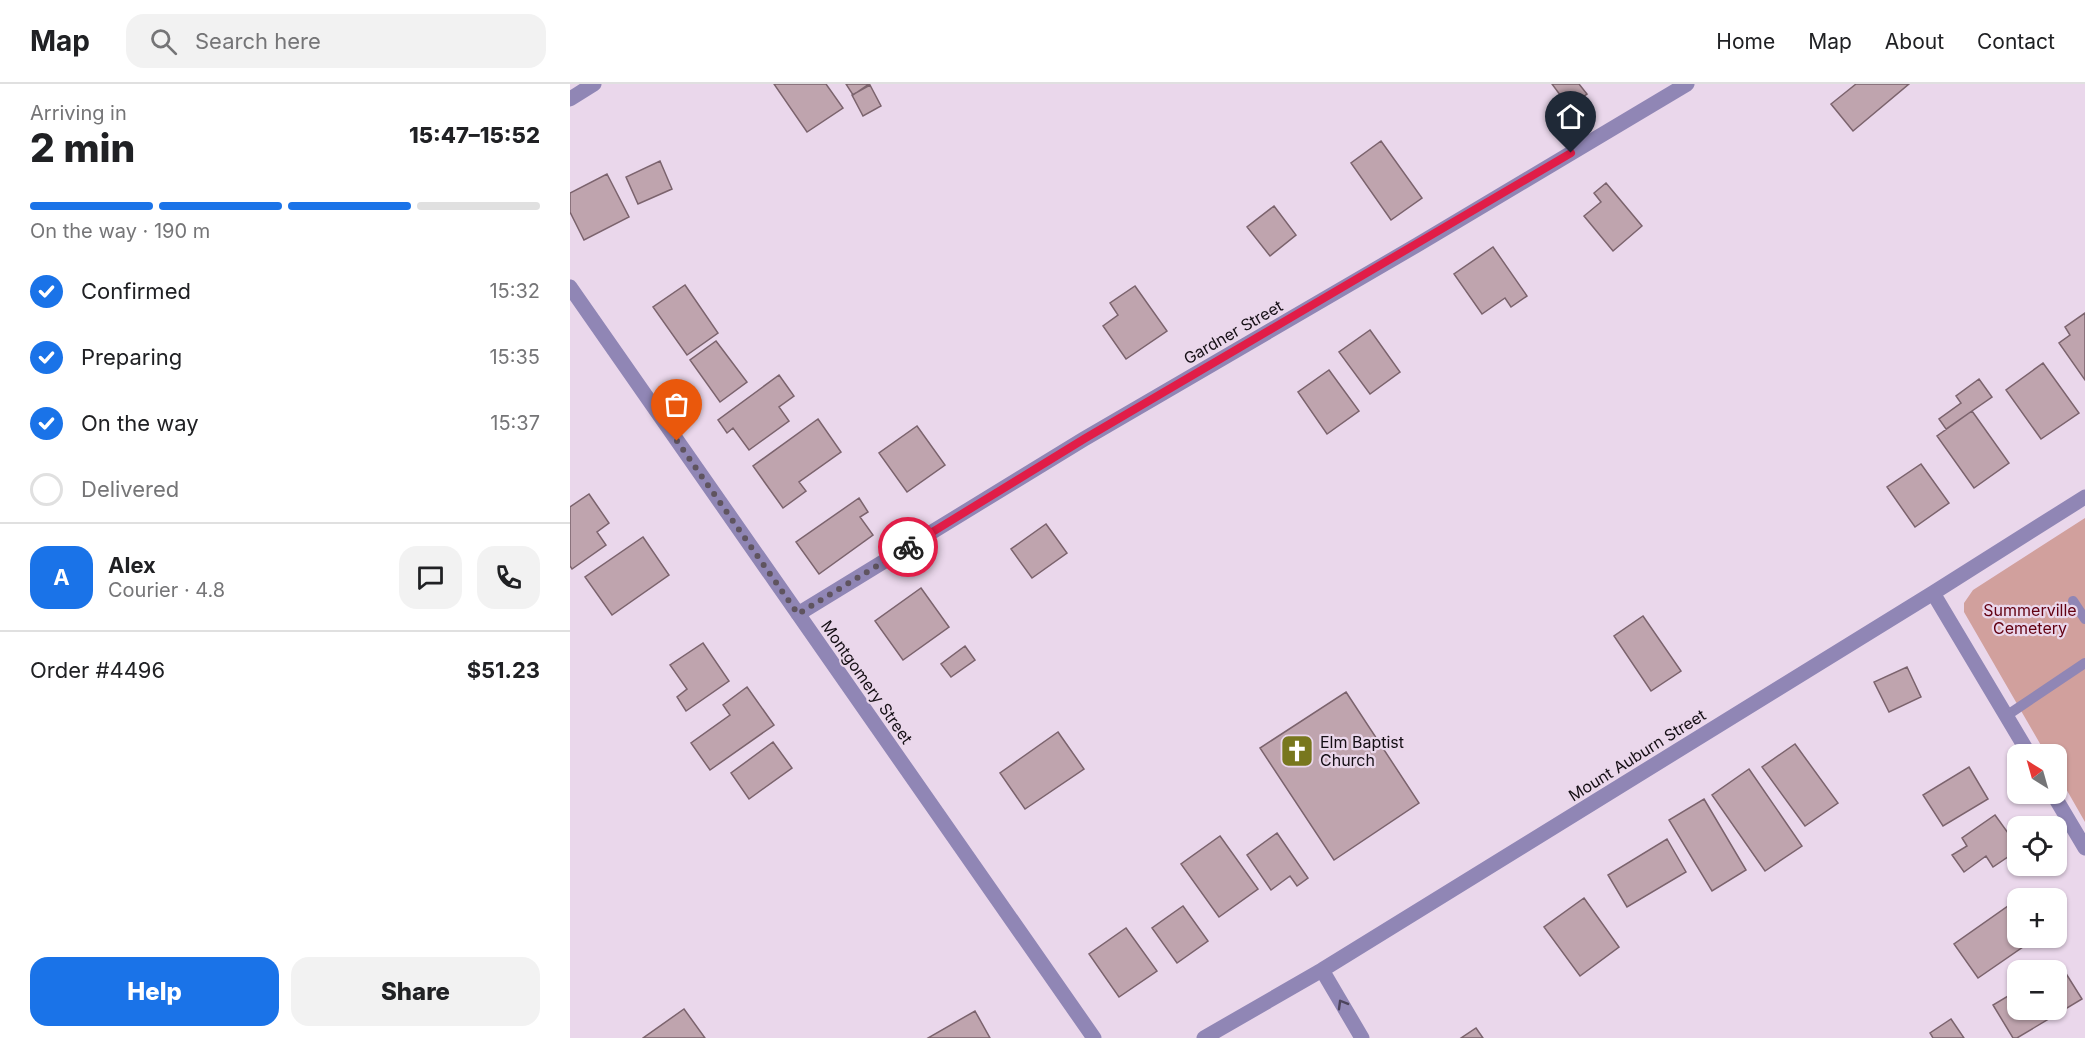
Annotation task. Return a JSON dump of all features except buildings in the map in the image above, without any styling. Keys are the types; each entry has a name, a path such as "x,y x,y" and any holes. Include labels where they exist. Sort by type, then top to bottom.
{"street":[{"path":"570,99 594,84"},
{"name":"Gardner Street","path":"798,614 1084,439 1687,84"},
{"name":"Montgomery Street","path":"570,287 1094,1038"},
{"name":"Mount Auburn Street","path":"1204,1038 1322,970 2085,497"},
{"path":"1933,593 2023,744"},
{"path":"2059,804 2085,848"},
{"path":"1322,970 1362,1038"}],"lane":[{"path":"2073,601 2085,619"},
{"path":"2006,716 2085,663"}],"green space":[{"name":"Summerville Cemetery","path":"2085,518 2085,822 2067,790 2067,744 2040,744 1964,612 1964,603 1973,590"}],"way so far":[{"path":"677,441 798,614 908,547"}],"place":[{"name":"Elm Baptist Church","path":"1297,751"}],"route":[{"path":"908,547 1084,439 1571,153"}]}
